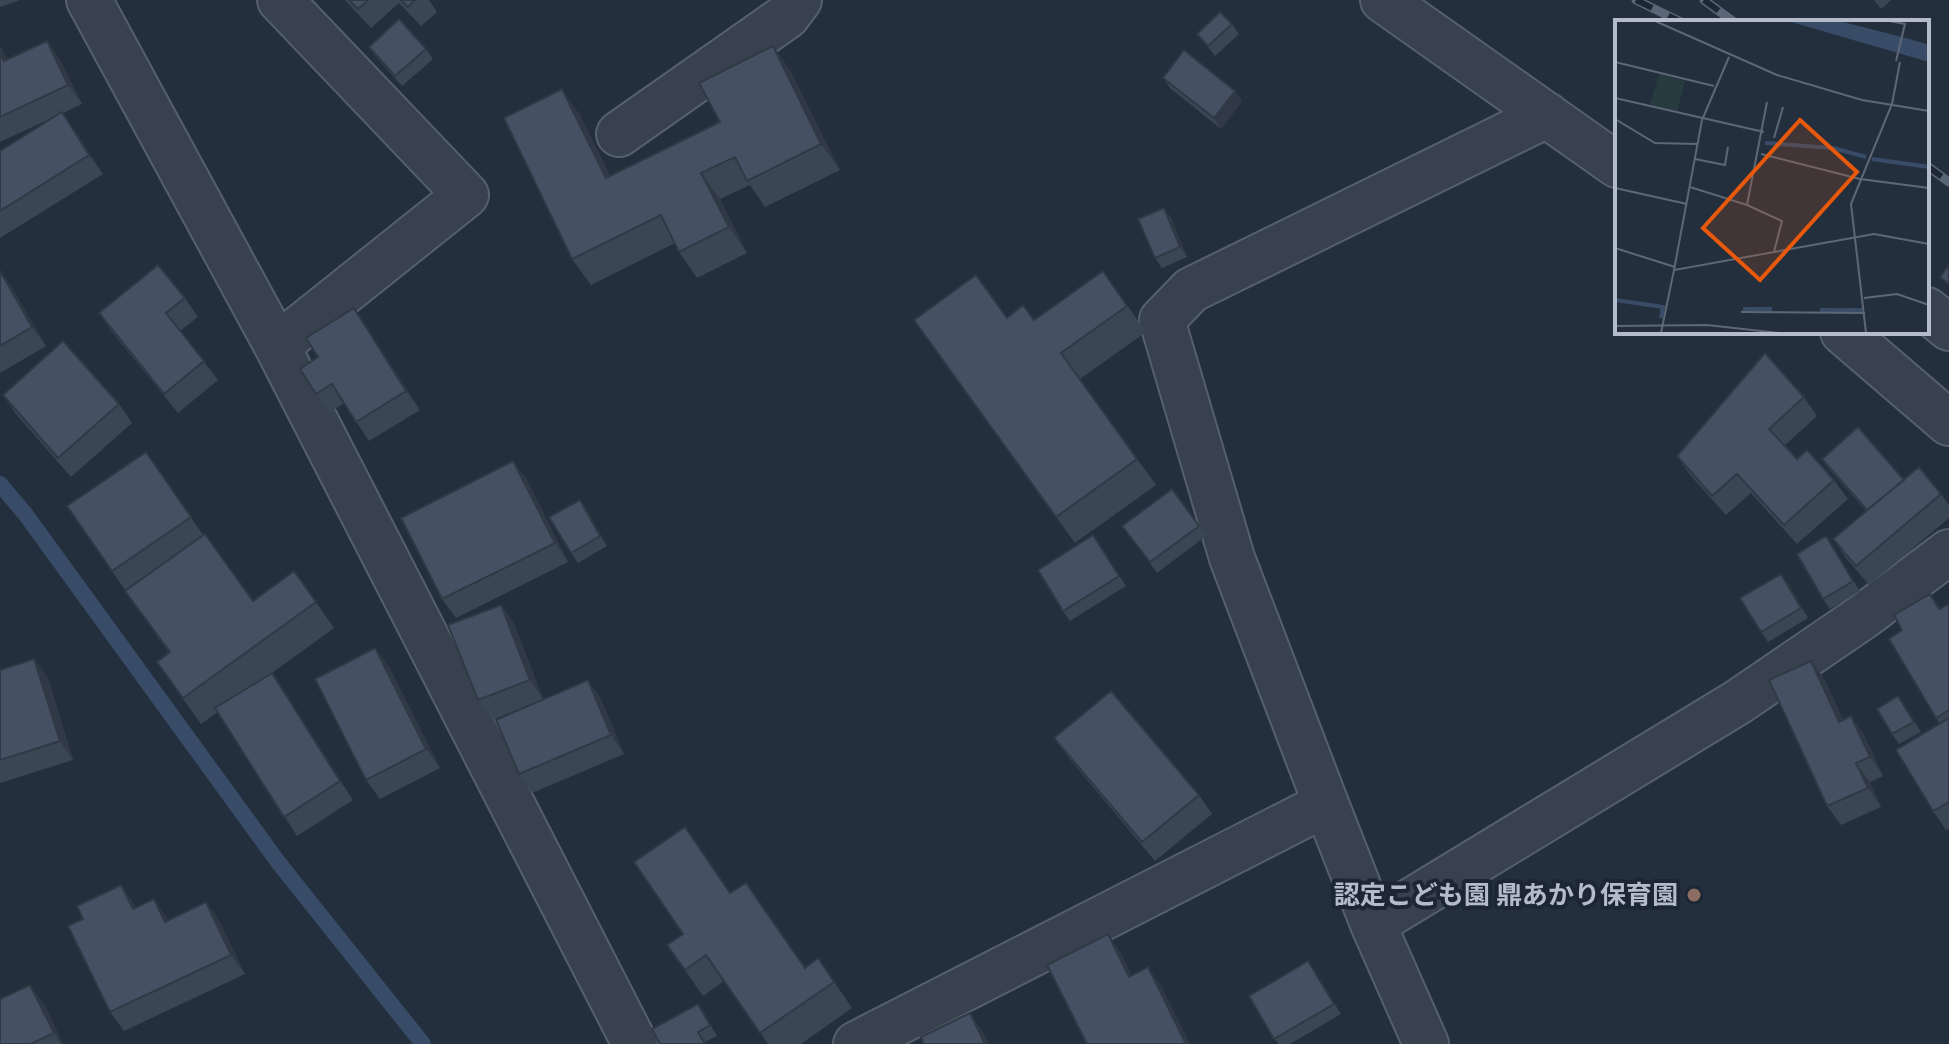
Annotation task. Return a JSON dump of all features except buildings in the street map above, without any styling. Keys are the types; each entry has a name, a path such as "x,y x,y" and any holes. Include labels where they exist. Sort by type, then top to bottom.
{"street":[{"path":"89,0 277,346 635,1044"},
{"path":"277,346 466,195 280,0"},
{"path":"619,134 787,16 799,0"},
{"path":"1383,0 1615,164"},
{"path":"1426,1044 1373,924 1232,558 1162,320 1191,290 1547,115"},
{"path":"1929,312 1949,328"},
{"path":"1845,334 1949,423"},
{"path":"1373,924 1738,702 1864,616 1949,552"},
{"path":"856,1044 1326,804"}],"waterway":[{"path":"0,484 26,515 278,862 423,1044"}],"railway":[{"path":"1636,0 1677,20"},
{"path":"1704,0 1731,20"},
{"path":"1929,167 1949,182"}],"place":[{"name":"認定こども園 鼎あかり保育園","path":"1694,895"}]}
